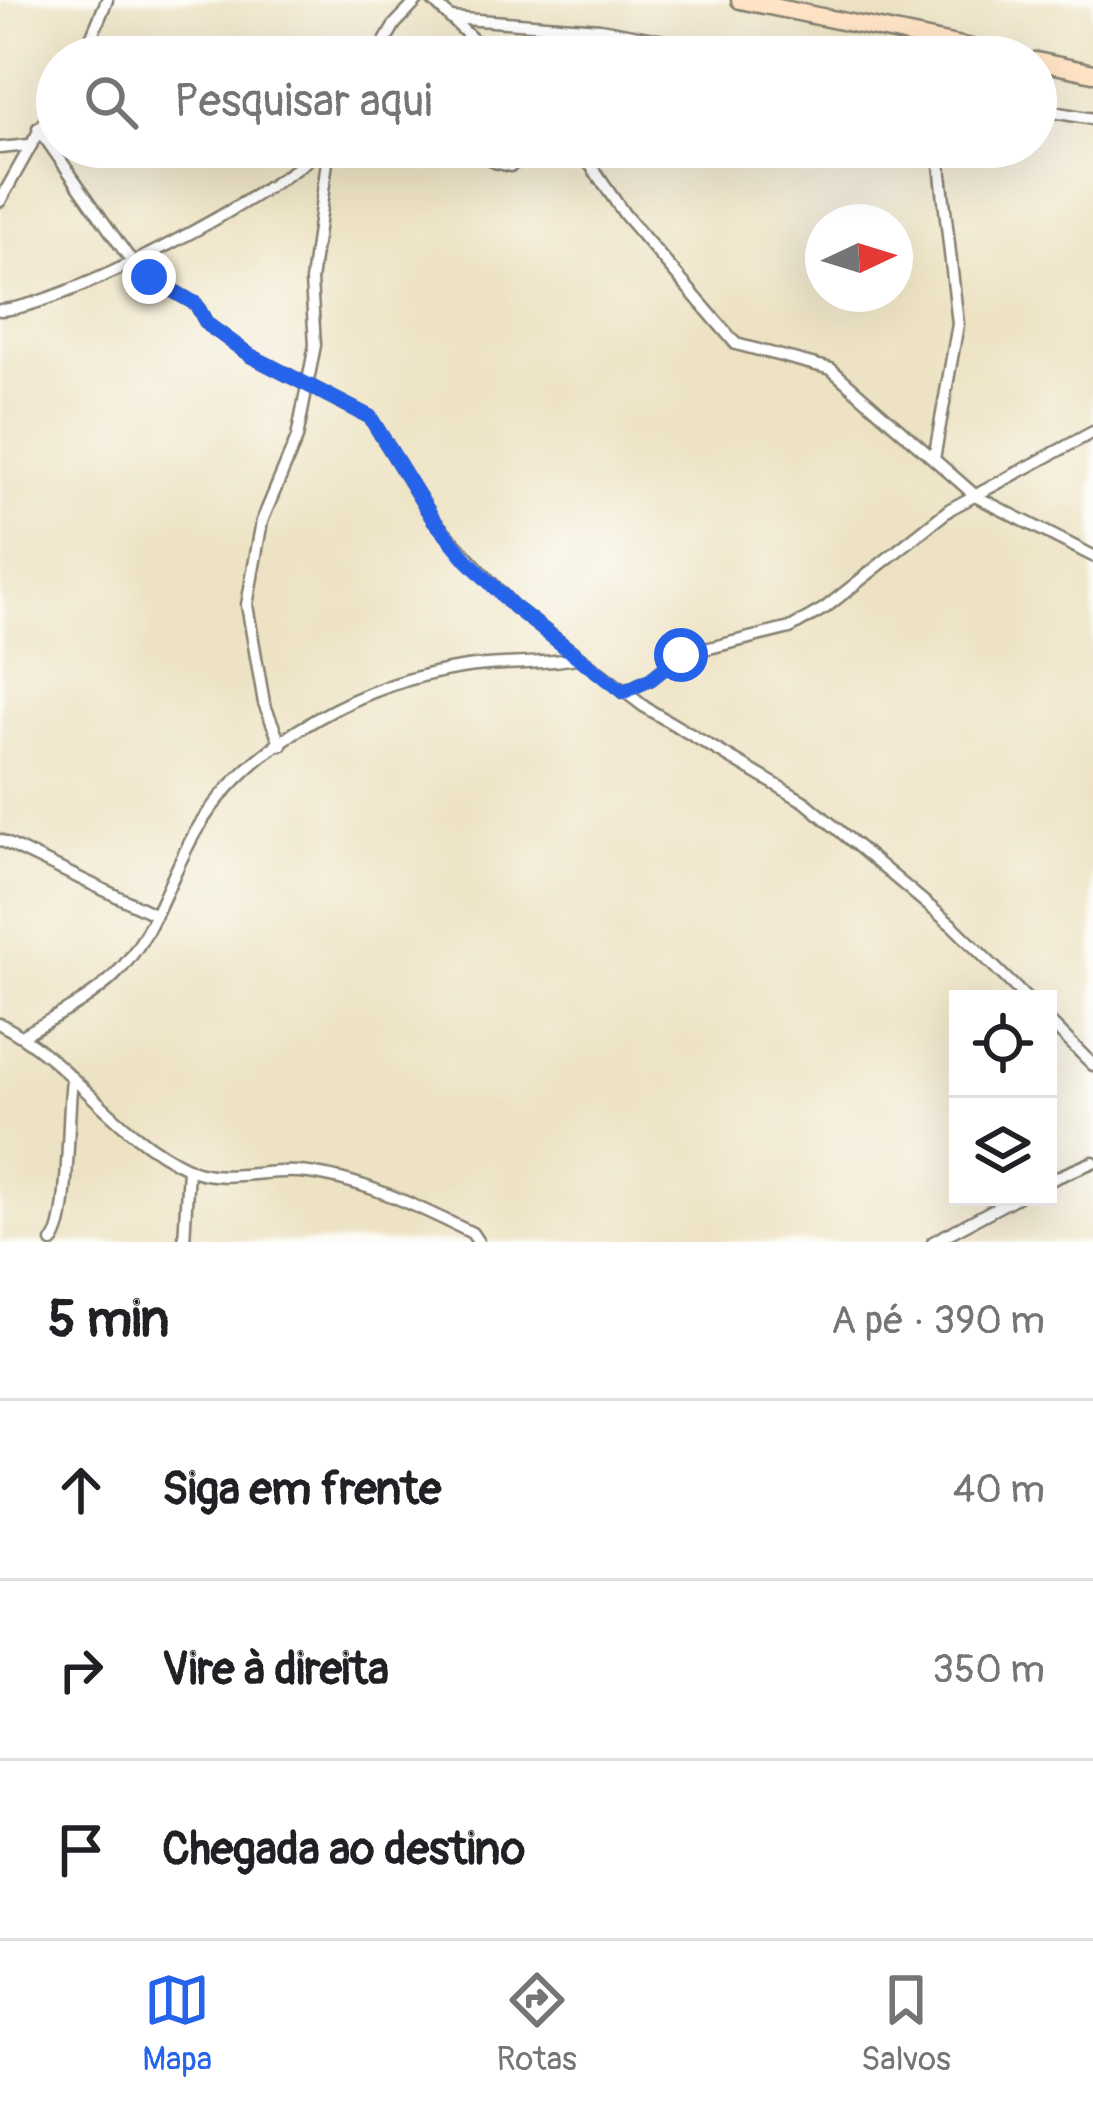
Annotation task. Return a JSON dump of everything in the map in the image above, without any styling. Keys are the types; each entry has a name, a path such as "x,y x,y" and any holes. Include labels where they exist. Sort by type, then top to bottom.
{"main road":[{"path":"740,0 914,36"},
{"path":"1057,65 1093,73"}],"street":[{"path":"92,36 107,0"},
{"path":"387,36 418,0"},
{"path":"432,0 469,36"},
{"path":"450,18 638,36"},
{"path":"1057,113 1093,119"},
{"path":"0,201 36,132"},
{"path":"0,148 29,145"},
{"path":"67,168 134,262 196,304 217,333 251,356 370,417 433,519 467,560 576,658 623,692 805,802 953,926 1018,990"},
{"path":"0,310 54,299 134,262 293,168"},
{"path":"281,745 264,703 247,605 262,520 297,438 317,335 311,281 324,168"},
{"path":"593,168 625,215 736,344 831,369 977,497 1093,556"},
{"path":"934,459 958,324 940,168"},
{"path":"623,692 651,679 681,655 790,628 825,608 950,509 1093,432"},
{"path":"22,1036 115,975 156,915 197,829 223,792 281,745 368,693 463,667 528,667 576,658"},
{"path":"0,840 156,915"},
{"path":"0,1024 22,1036 109,1118 188,1168 219,1174 298,1172 328,1178 406,1201 472,1233 478,1242"},
{"path":"1057,1029 1093,1065"},
{"path":"52,1242 64,1223 72,1080"},
{"path":"1057,1177 1093,1162"},
{"path":"184,1242 188,1168"},
{"path":"933,1242 1000,1206"}],"route":[{"path":"149,277 196,304 207,324 251,356 370,417 433,519 467,560 513,606 623,692 651,679 681,655"}]}
